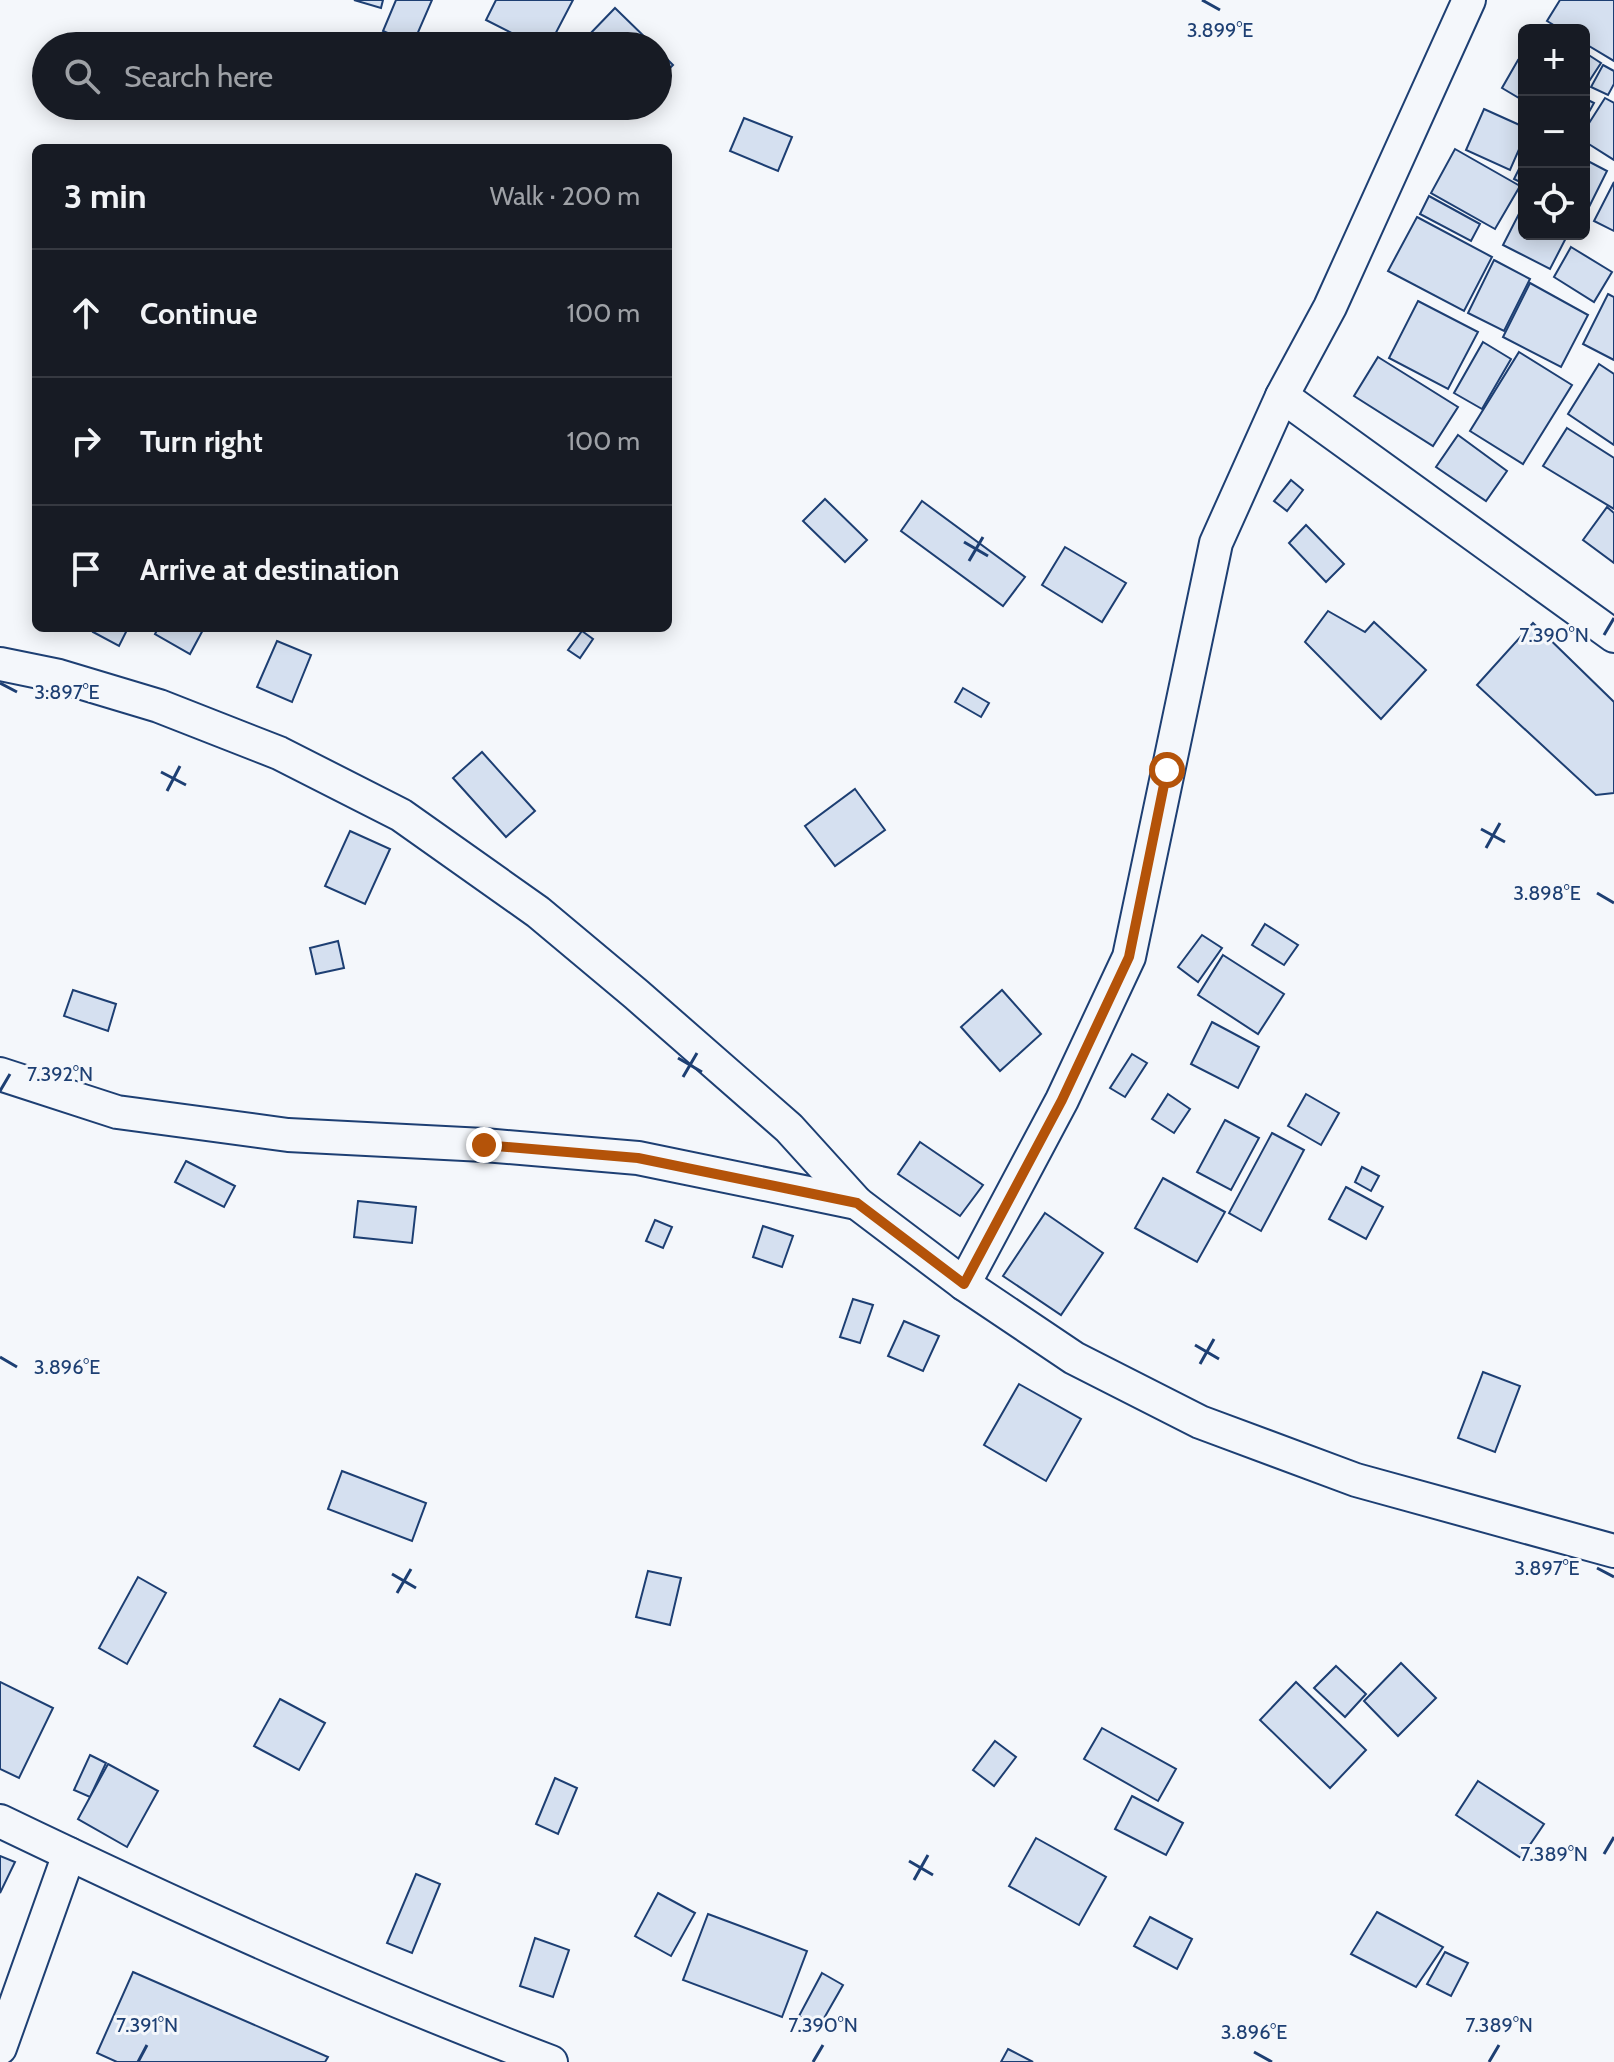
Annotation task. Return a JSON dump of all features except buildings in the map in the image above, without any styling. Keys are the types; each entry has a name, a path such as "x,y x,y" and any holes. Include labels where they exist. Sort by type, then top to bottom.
{"street":[{"path":"964,1284 1062,1100 1129,957 1216,543 1282,396 1330,307 1469,0"},
{"path":"1282,396 1614,636"},
{"path":"0,664 59,676 159,706 279,753 401,815 538,912 636,994 789,1128 857,1203 964,1284 1074,1358 1200,1422 1356,1480 1614,1551"},
{"path":"0,1074 117,1112 288,1135 484,1145 638,1158 857,1203"},
{"path":"0,1821 166,1900 419,2012 551,2062"},
{"path":"0,2048 69,1854"}],"route":[{"path":"484,1145 638,1158 857,1203 964,1284 1062,1100 1129,957 1167,770"}]}
